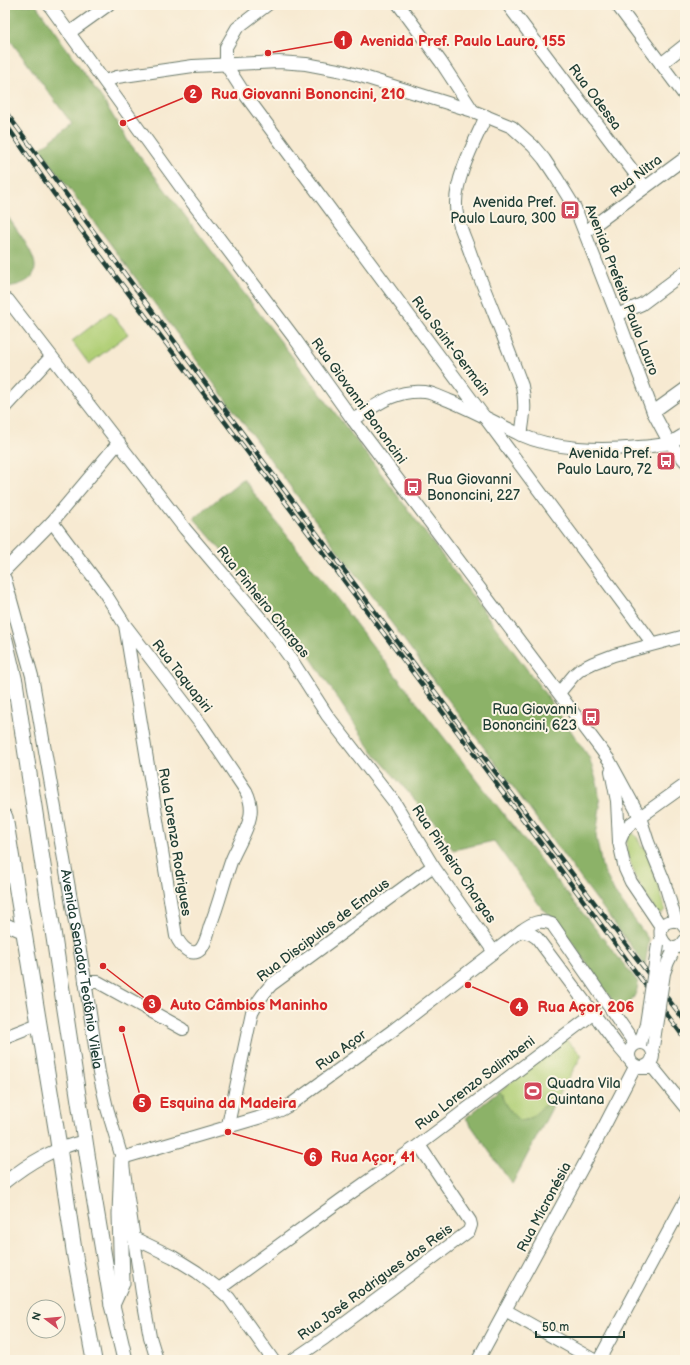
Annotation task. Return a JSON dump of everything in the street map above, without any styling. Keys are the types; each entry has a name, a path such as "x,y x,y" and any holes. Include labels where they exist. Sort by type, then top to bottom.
{"main road":[{"name":"Avenida Senador Teotônio Vilela","path":"5,640 15,682 85,1141 112,1305 125,1360"},
{"path":"5,817 59,1148 75,1257 94,1360"},
{"path":"112,1305 122,1283 120,1214 122,1158"}],"street":[{"name":"Rua Giovanni Bononcini","path":"49,5 185,193 308,356 353,420 609,760 640,817 648,842 682,924"},
{"path":"69,33 108,5"},
{"path":"226,65 226,47 237,28 266,5"},
{"path":"399,5 441,62 473,111"},
{"name":"Rua Odessa","path":"508,5 645,187"},
{"path":"617,5 685,96"},
{"path":"661,64 685,46"},
{"name":"Avenida Prefeito Paulo Lauro","path":"104,81 117,77 194,66 279,62 324,66 473,111 512,127 533,146 575,208 653,412 669,442 685,461"},
{"name":"Rua Saint-Germain","path":"226,65 246,96 653,644"},
{"path":"486,116 463,170 456,206 476,268 522,386 525,400 525,415 521,435"},
{"name":"Rua Nitra","path":"585,232 685,158"},
{"path":"617,315 642,304 685,272"},
{"name":"Rua Pinheiro Chargas","path":"8,300 51,357 119,442 185,530 267,626 291,658 327,715 395,803 433,866 494,952"},
{"path":"5,407 51,357"},
{"path":"653,412 685,389"},
{"path":"353,420 384,400 397,394 425,392 436,395 483,415 521,435 540,442 587,448 632,448 669,442 685,434"},
{"path":"5,570 52,522 119,442"},
{"name":"Rua Taquapiri","path":"52,522 103,590 125,625 203,727 246,791 250,799 250,817 247,828 233,858"},
{"name":"Avenida Senador Teotônio Vilela","path":"5,579 32,676 85,982 99,1073 122,1158 146,1315 157,1360"},
{"name":"Rua Lorenzo Rodrigues","path":"125,625 176,936 182,947 189,951 194,952 200,950 204,944 233,858"},
{"path":"559,693 574,675 581,669 593,663 653,644 685,636"},
{"path":"609,760 617,800 619,842 625,869 664,944 680,948"},
{"path":"619,842 624,830 685,785"},
{"name":"Rua Discipulos de Emaus","path":"228,1125 252,1012 263,993 433,866"},
{"name":"Rua Açor","path":"122,1158 275,1112 290,1106 392,1031 521,930 538,921 552,924 638,1041"},
{"path":"635,1064 629,1050 638,1041 646,1024 660,935 668,922 682,924"},
{"path":"5,924 23,932"},
{"path":"521,930 537,938 635,1064 654,1069 685,1106"},
{"path":"635,1064 647,1066 652,1060 652,1048 664,973 668,962 680,948"},
{"path":"85,982 98,982 183,1029"},
{"name":"Rua Lorenzo Salimbeni","path":"219,1289 419,1145 594,1013"},
{"path":"5,1037 38,1024"},
{"path":"638,1041 652,1048"},
{"name":"Rua Micronésia","path":"478,1360 594,1146 635,1064"},
{"path":"5,1182 29,1164 59,1148 85,1141"},
{"name":"Rua José Rodrigues dos Reis","path":"293,1360 469,1231 471,1225 470,1221 419,1145"},
{"path":"599,1360 685,1201"},
{"path":"134,1238 173,1257 197,1272 219,1289 229,1298 273,1360"},
{"path":"505,1310 594,1360"}],"green space":[{"path":"5,5 36,5 103,100 128,141 371,460 546,695 589,757 598,786 600,807 596,836 602,867 615,893 649,940 645,965 40,149 72,124 5,33 7,11"},
{"path":"5,213 32,254 35,267 29,280 15,286 5,287"},
{"path":"110,312 128,334 89,364 72,341"},
{"path":"243,479 505,816 638,982 637,991 621,1012 557,920 543,910 494,841 453,850 436,824 373,752 307,652 194,518"},
{"path":"630,832 639,840 642,848 645,846 663,902 665,910 662,913 657,913 634,873 627,850 627,840"},
{"path":"565,1039 582,1055 556,1100 512,1184 466,1118"},
{"path":"499,1091 502,1094 508,1109 521,1121 530,1118 551,1101 556,1100 512,1184 466,1118"}],"railway":[{"path":"5,111 427,682 685,1021"},
{"path":"5,123 54,194 549,854 685,1039"}],"place":[{"name":"Avenida Pref. Paulo Lauro, 155","path":"268,53"},
{"name":"Rua Giovanni Bononcini, 210","path":"123,123"},
{"name":"Avenida Pref. Paulo Lauro, 300","path":"570,210"},
{"name":"Avenida Pref. Paulo Lauro, 72","path":"666,461"},
{"name":"Rua Giovanni Bononcini, 227","path":"413,487"},
{"name":"Rua Giovanni Bononcini, 623","path":"591,717"},
{"name":"Auto Câmbios Maninho","path":"103,966"},
{"name":"Rua Açor, 206","path":"468,985"},
{"name":"Esquina da Madeira","path":"122,1029"},
{"name":"Quadra Vila Quintana","path":"533,1091"},
{"name":"Rua Açor, 41","path":"228,1132"}]}
